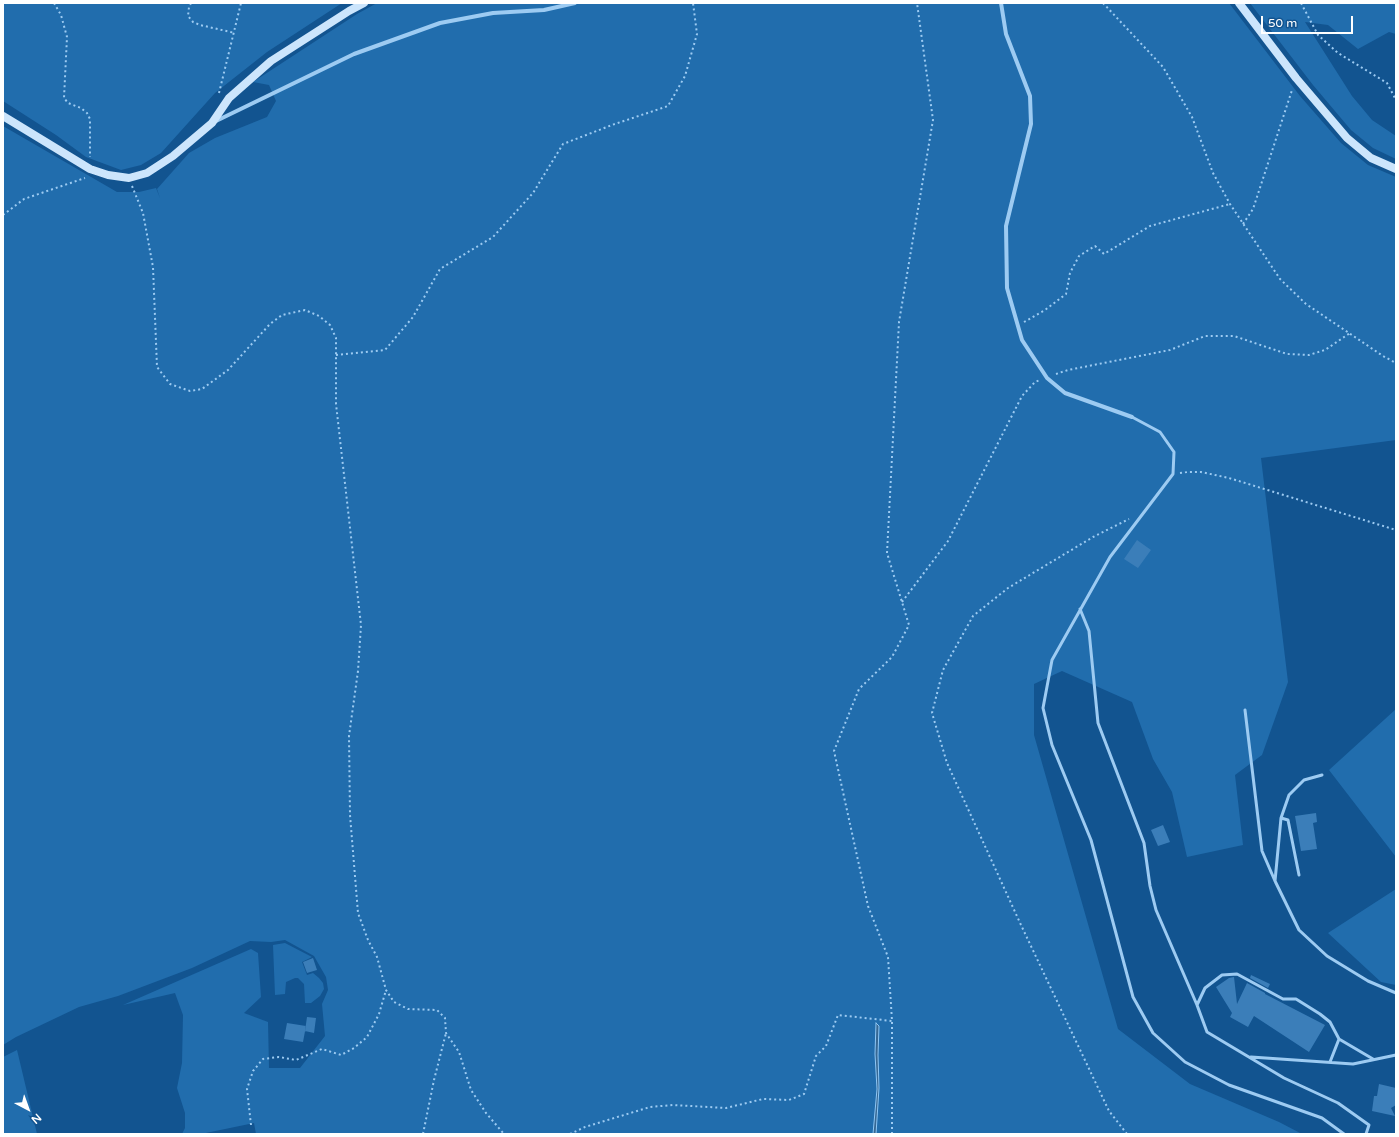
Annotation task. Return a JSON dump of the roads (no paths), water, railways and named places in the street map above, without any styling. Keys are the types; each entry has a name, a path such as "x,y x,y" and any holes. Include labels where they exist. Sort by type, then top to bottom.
{"street":[{"path":"212,123 229,98 271,61 364,3"},
{"path":"3,116 90,169 108,175 128,178 147,173 173,156 212,123 354,54 440,23 493,13 544,10 575,3"},
{"path":"1001,3 1006,34 1030,96 1031,124 1006,226 1007,288 1022,340 1047,378 1065,393 1132,417"},
{"path":"1239,3 1296,78 1347,138 1371,158 1396,169"}],"lane":[{"path":"1132,417 1160,432 1174,452 1173,474 1110,556 1052,660 1042,708 1052,745 1091,840 1133,998 1153,1033 1185,1062 1229,1085 1322,1118 1344,1134"},
{"path":"1080,609 1089,631 1098,723 1144,843 1150,886 1156,910 1207,1032 1284,1078 1338,1103 1369,1125 1366,1134"},
{"path":"1245,710 1262,851 1299,930 1327,956 1368,981 1396,993"},
{"path":"1275,881 1281,818 1289,795 1304,780 1322,775"},
{"path":"1281,818 1288,820 1299,875"},
{"path":"1197,1005 1204,988 1222,975 1237,974 1283,999 1296,999 1330,1022 1339,1039 1373,1059"},
{"path":"1330,1062 1339,1039"},
{"path":"1249,1057 1353,1064 1396,1055"}]}
